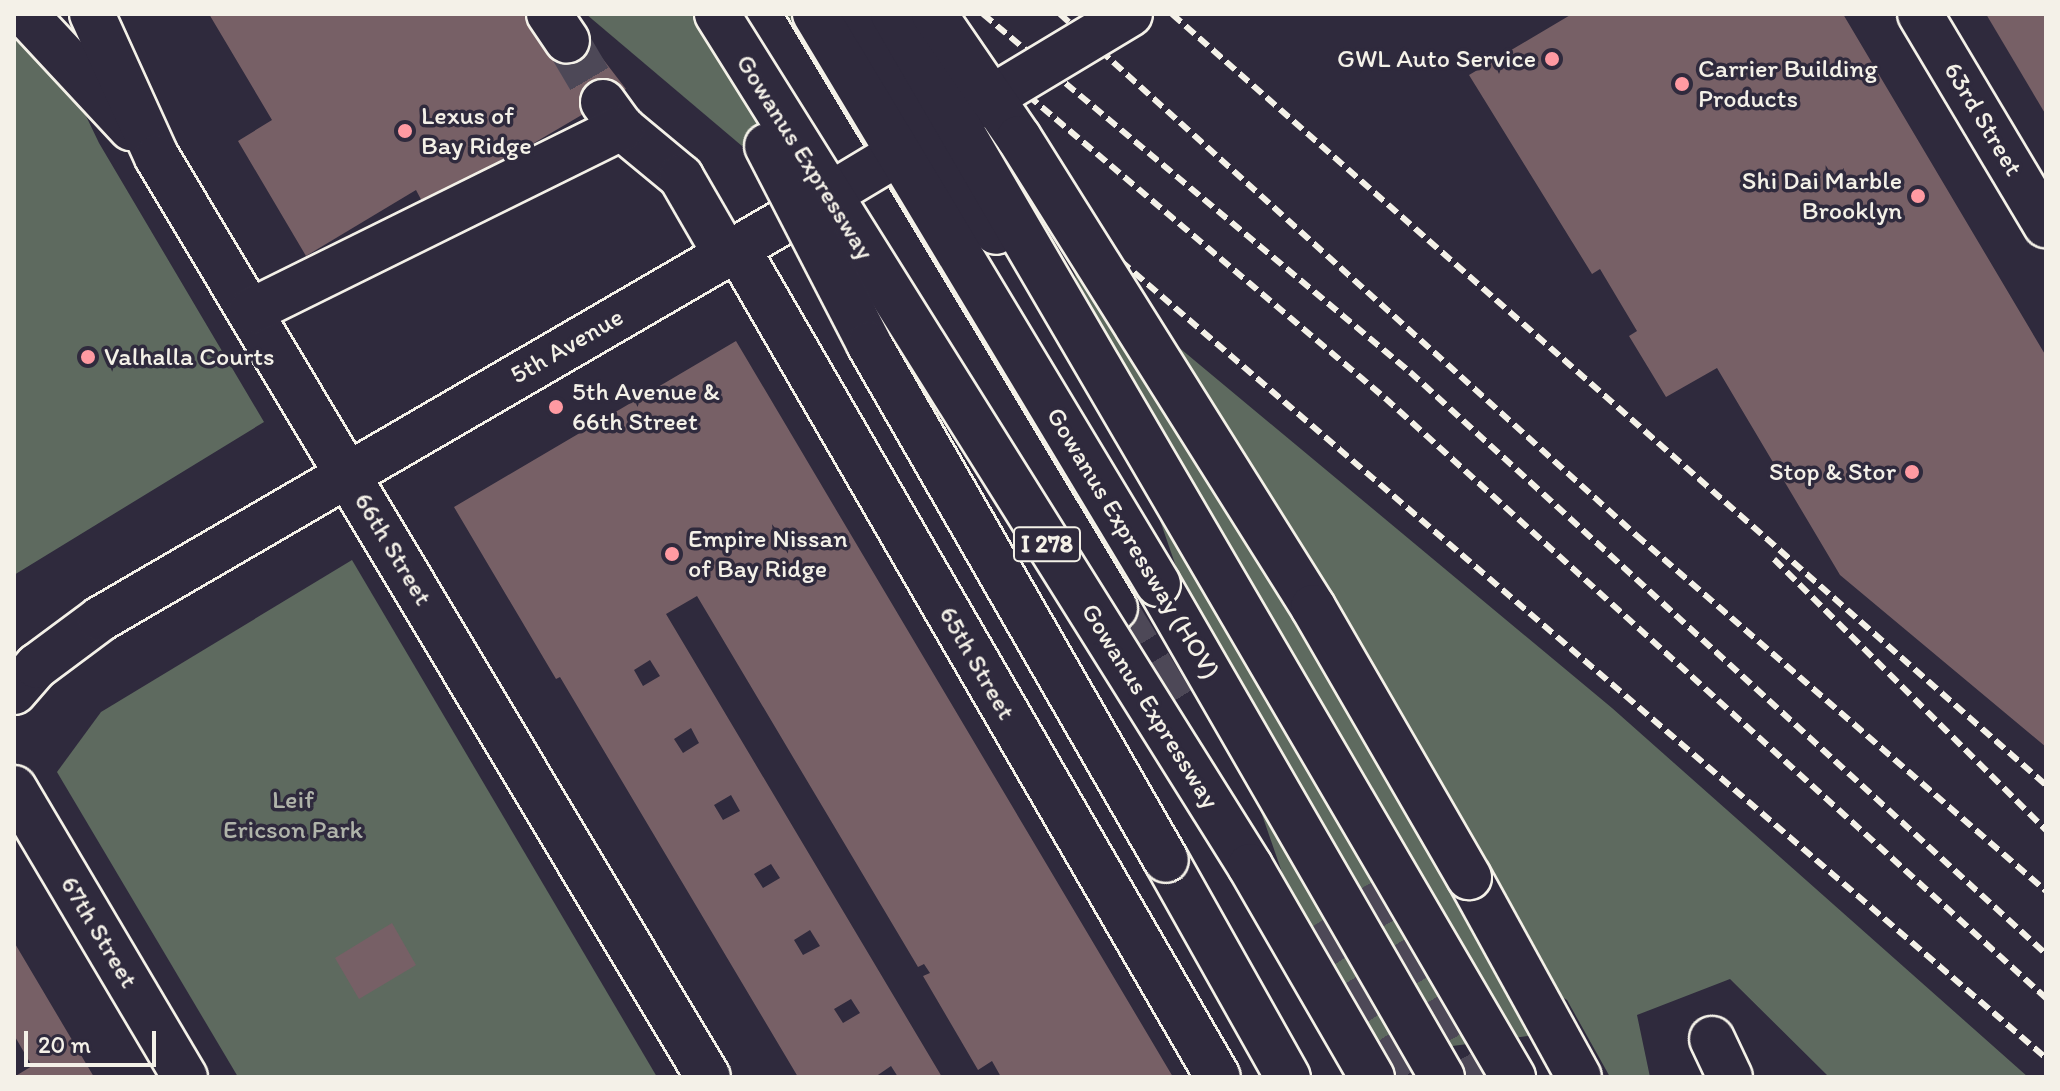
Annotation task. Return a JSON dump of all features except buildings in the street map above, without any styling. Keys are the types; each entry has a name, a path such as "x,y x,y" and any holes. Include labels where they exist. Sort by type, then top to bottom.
{"main road":[{"path":"25,14 157,157"},
{"name":"66th Street","path":"92,14 157,157 708,1077"},
{"path":"695,14 869,344 1045,644 1288,1077"},
{"name":"Gowanus Expressway","path":"717,14 1250,866 1372,1077"},
{"path":"758,14 844,186 1115,608"},
{"name":"Gowanus Expressway (HOV)","path":"815,14 1305,832 1442,1077"},
{"path":"863,14 1194,563"},
{"path":"893,14 1513,1077"},
{"path":"934,14 1019,138 1313,607 1469,877 1579,1077"},
{"name":"5th Avenue","path":"14,692 77,633 347,472 732,252 1130,14"},
{"name":"63rd Street","path":"1920,14 2046,225"},
{"name":"65th Street","path":"251,311 613,115 681,177 732,252 1218,1077"},
{"name":"67th Street","path":"14,788 185,1077"}],"green space":[{"path":"14,14 37,14 99,143 264,422 14,575"},
{"path":"586,14 803,14 877,73 742,146"},
{"path":"1068,255 1612,708 2028,1077 1829,1077 1730,979 1637,1015 1650,1077 1610,1077 1567,1000 1499,957 1543,1034 1347,1060"},
{"name":"Leif Ericson Park","path":"352,560 657,1077 238,1077 57,772 101,712"}],"tunnel":[{"path":"567,41 603,102"},
{"path":"1115,608 1180,715"},
{"path":"1374,881 1485,1077"},
{"path":"1310,928 1405,1077"}],"railway":[{"path":"834,14 2046,1058"},
{"path":"932,14 1385,398 2046,998"},
{"path":"983,14 1410,372 2046,954"},
{"path":"1060,14 1636,535 2046,891"},
{"path":"1172,14 2046,785"},
{"path":"1774,559 2046,830"}],"place":[{"name":"GWL Auto Service","path":"1552,59"},
{"name":"Carrier Building Products","path":"1682,84"},
{"name":"Lexus of Bay Ridge","path":"405,131"},
{"name":"Shi Dai Marble Brooklyn","path":"1918,196"},
{"name":"Valhalla Courts","path":"88,357"},
{"name":"5th Avenue & 66th Street","path":"556,407"},
{"name":"Stop & Stor","path":"1912,472"},
{"name":"Empire Nissan of Bay Ridge","path":"672,554"}]}
